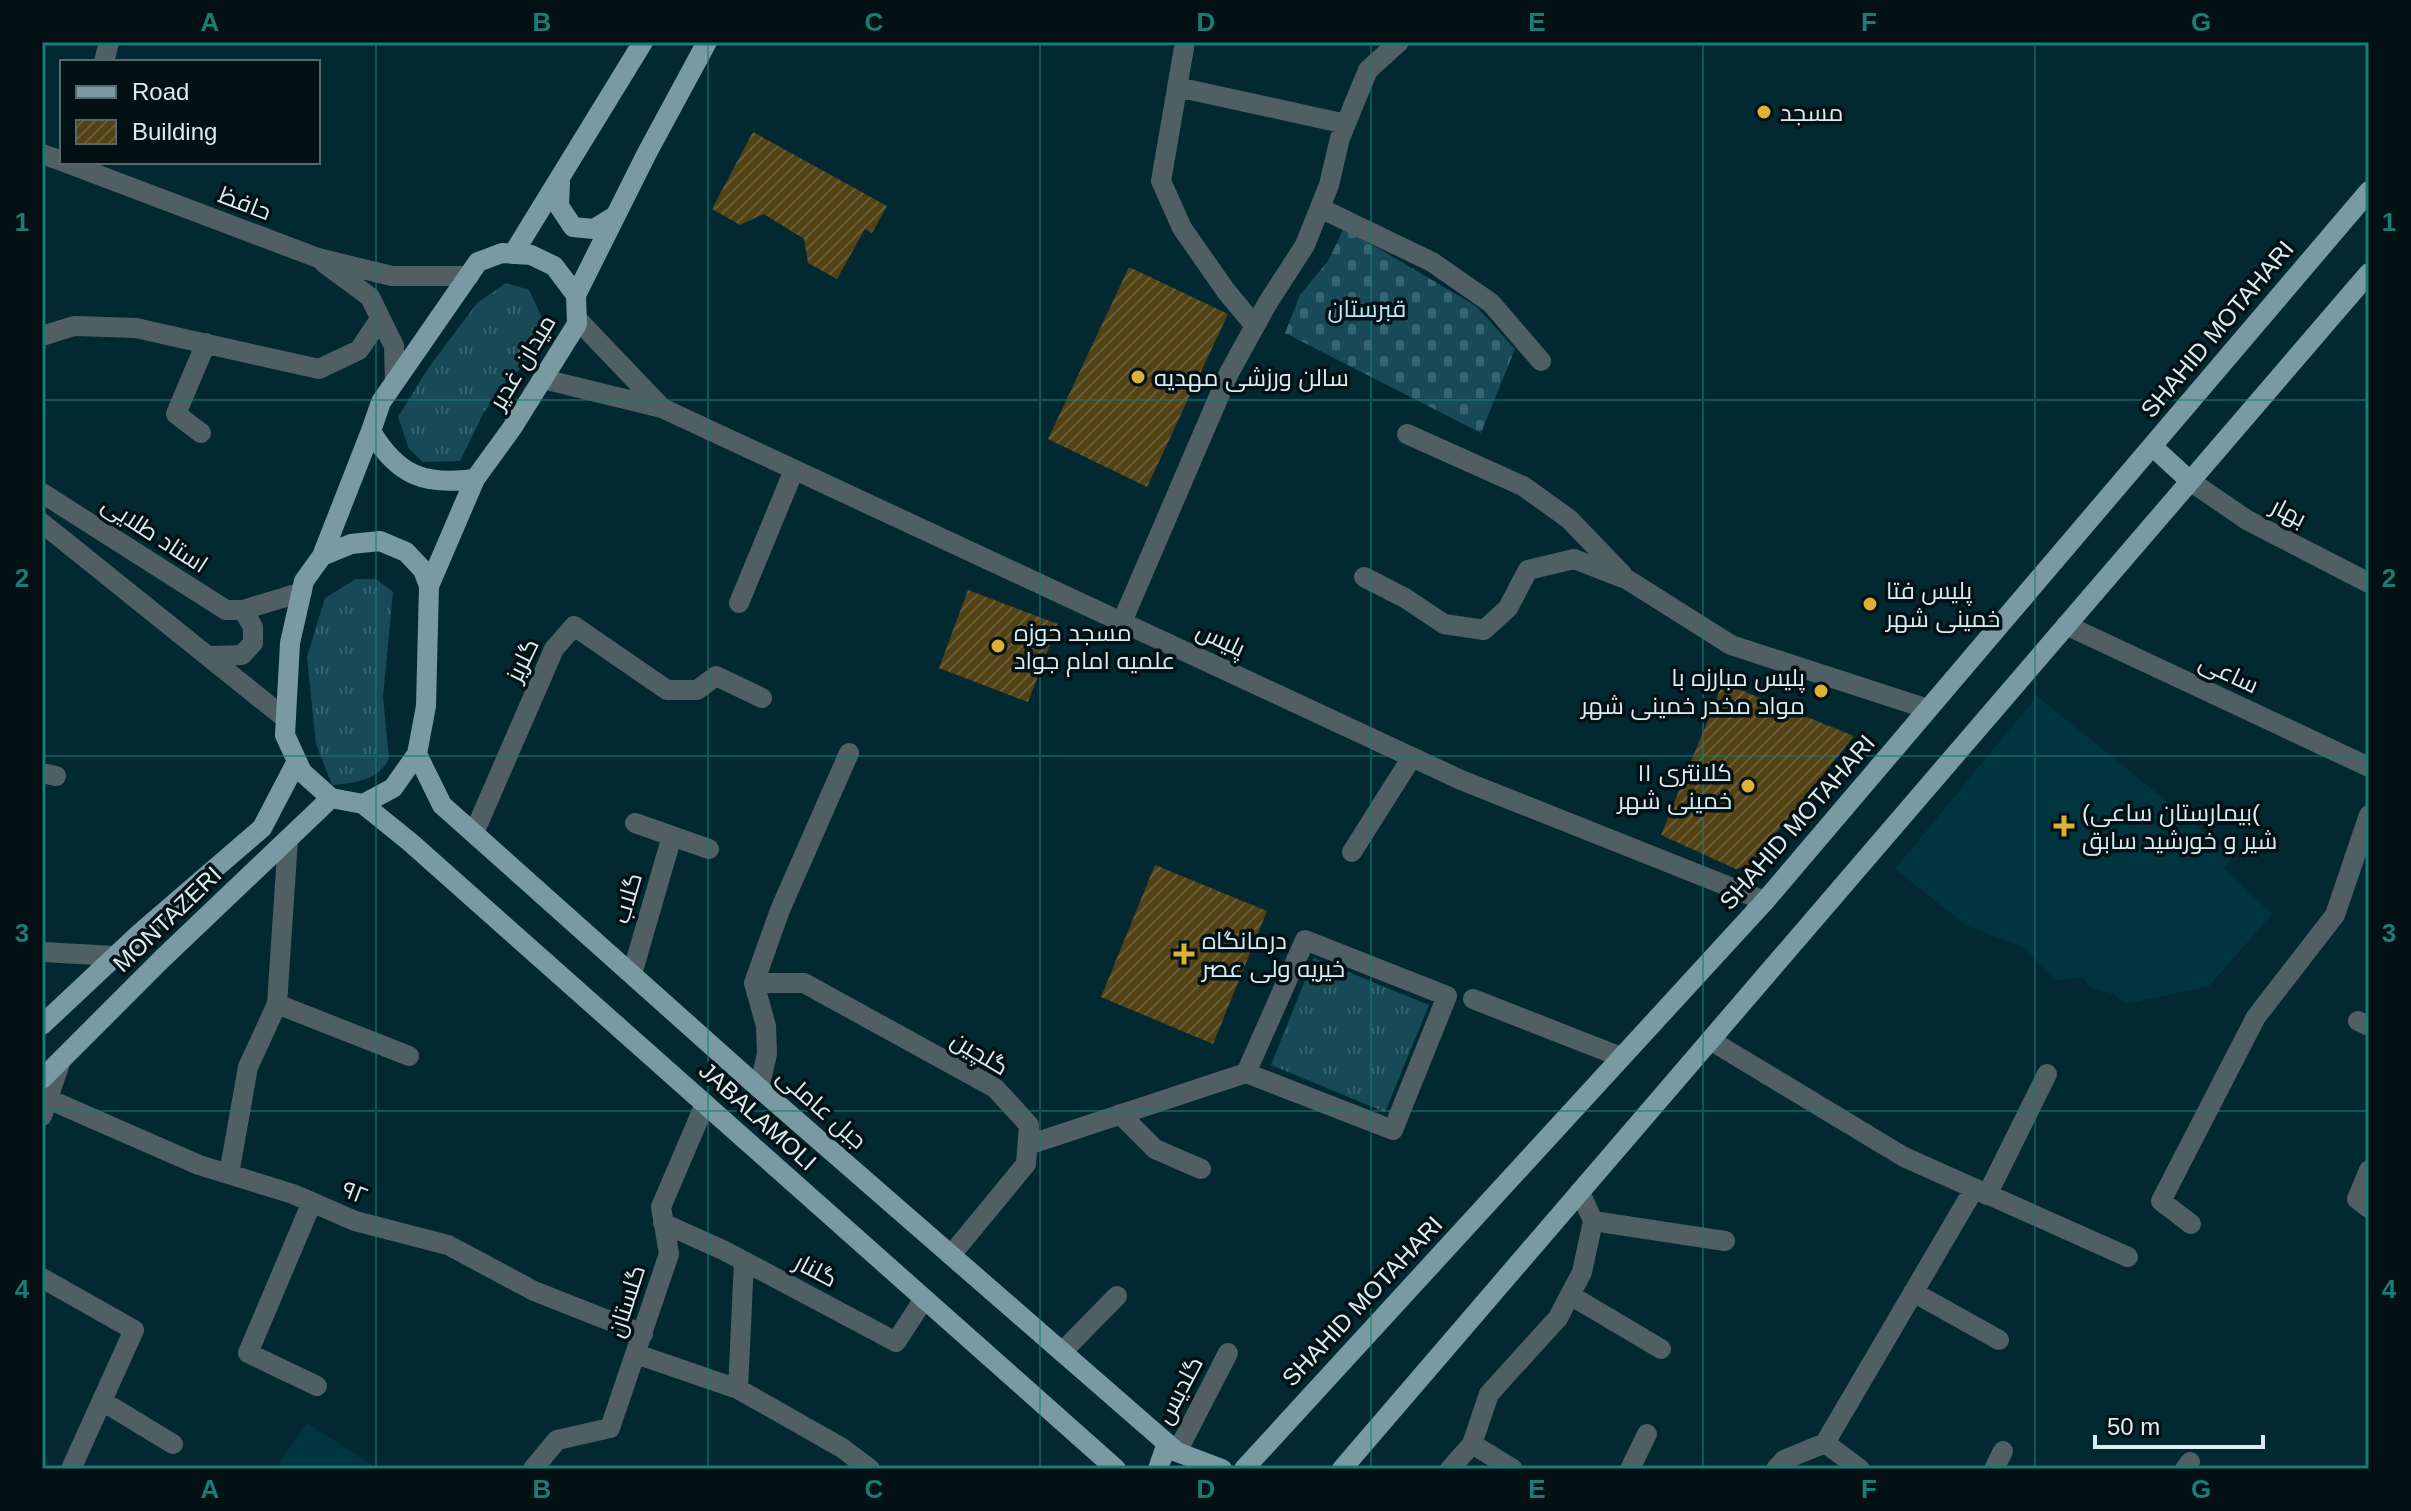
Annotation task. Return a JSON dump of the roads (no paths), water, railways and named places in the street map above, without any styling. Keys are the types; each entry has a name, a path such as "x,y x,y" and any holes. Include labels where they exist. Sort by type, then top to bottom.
{"main road":[{"path":"322,556 351,544 380,541 406,552 423,570 429,586 426,706 417,754 393,788 363,804 331,798 302,772 285,735 290,643 304,581 322,556 381,402 478,262 502,253 513,254 643,42"},
{"path":"576,295 707,42"},
{"path":"560,178 559,206 573,227 594,229 615,216"},
{"name":"SHAHID MOTAHARI","path":"1244,1469 1765,901 2369,191"},
{"name":"میدان غدیر","path":"429,586 475,479 512,428 577,324 576,295 554,266 531,255 513,254"},
{"path":"1342,1469 2369,273"},
{"path":"371,431 384,453 408,474 446,483 475,479"},
{"path":"2152,446 2190,481"},
{"name":"جبل عاملی","path":"417,754 442,805 759,1088 1172,1447 1222,1469"},
{"name":"MONTAZERI","path":"42,1025 115,956 262,828 297,761"},
{"name":"MONTAZERI","path":"44,1098 61,1060 331,798"},
{"name":"JABALAMOLI","path":"363,804 410,842 1116,1469"},
{"path":"1158,1469 1172,1447"}],"street":[{"path":"1185,42 1161,181 1182,228 1255,326"},
{"path":"1122,622 1229,373 1305,245 1346,124 1368,70 1399,42"},
{"path":"1177,87 1346,124"},
{"name":"حافظ","path":"73,164 318,258"},
{"path":"1320,208 1432,262 1491,303 1541,361"},
{"path":"318,258 392,276 469,276"},
{"path":"318,258 370,297 394,346 395,381"},
{"path":"42,336 74,326 120,328 206,343 319,369 359,350 380,319"},
{"path":"577,319 662,408"},
{"path":"201,433 176,414 206,343"},
{"path":"543,379 662,408"},
{"name":"پلیس","path":"662,408 1461,780 1765,901"},
{"path":"1407,434 1523,486 1569,519 1628,580"},
{"path":"739,603 794,470"},
{"name":"بهار","path":"2190,481 2247,520 2369,583"},
{"name":"استاد طلایی","path":"42,493 226,610 243,610"},
{"path":"42,523 286,719"},
{"path":"1364,577 1405,598 1444,624 1484,630 1508,608 1528,570 1574,559 1628,580 1731,645 1928,709"},
{"path":"211,656 242,655 253,643 253,627 243,610 302,592"},
{"name":"ساعی","path":"2066,625 2369,767"},
{"name":"گلریز","path":"474,833 554,649 574,626 667,690 697,690 716,676 762,698"},
{"path":"759,1088 767,1054 766,1026 754,983 780,910 849,753"},
{"path":"1352,852 1412,757"},
{"path":"2191,1224 2161,1201 2256,1017 2335,915 2362,862 2369,815"},
{"path":"635,823 709,849"},
{"name":"گلاب","path":"632,974 672,836"},
{"path":"229,1174 248,1067 277,1004 288,839"},
{"path":"951,1255 1026,1164 1028,1145 1246,1073 1393,1130 1447,996 1305,940 1246,1073"},
{"path":"42,952 115,956"},
{"name":"گلچین","path":"754,983 804,983 995,1088 1029,1125 1028,1145"},
{"path":"1473,999 1621,1057"},
{"path":"277,1004 409,1056"},
{"path":"1710,1040 1904,1157 2128,1257"},
{"path":"1776,1469 1784,1460 1825,1443 1913,1292 1980,1192 2047,1074"},
{"name":"۹۲","path":"44,1098 199,1165 312,1202 355,1221 448,1245 639,1344 738,1389 842,1448 870,1469"},
{"name":"گلستان","path":"533,1469 557,1440 610,1428 669,1254 661,1207 705,1104"},
{"path":"1120,1114 1155,1149 1201,1169"},
{"path":"2369,1170 2357,1199 2369,1208"},
{"path":"1450,1469 1472,1444 1489,1394 1558,1318 1582,1272 1593,1221 1580,1192"},
{"path":"312,1202 248,1353 317,1386"},
{"path":"1593,1221 1725,1241"},
{"name":"گلنار","path":"663,1223 744,1261 896,1342 924,1299"},
{"path":"738,1389 744,1261"},
{"path":"42,1278 134,1330 71,1469"},
{"path":"1913,1292 1999,1340"},
{"path":"1570,1295 1661,1349"},
{"path":"1062,1352 1117,1296"},
{"name":"گلدیس","path":"1172,1447 1228,1353"},
{"path":"102,1401 173,1444"},
{"path":"1630,1469 1647,1434"},
{"path":"1825,1443 1860,1469"},
{"path":"1472,1444 1513,1469"}],"place":[{"name":"مسجد","path":"1764,112"},
{"name":"سالن ورزشی مهدیه","path":"1138,377"},
{"name":"پلیس فتا خمینی شهر","path":"1870,604"},
{"name":"مسجد حوزه علمیه امام جواد","path":"998,646"},
{"name":"پلیس مبارزه با مواد مخدر خمینی شهر","path":"1821,691"},
{"name":"کلانتری ۱۱ خمینی شهر","path":"1748,786"},
{"name":"(بیمارستان ساعی( شیر و خورشید سابق","path":"2064,826"},
{"name":"درمانگاه خیریه ولی عصر","path":"1184,954"}],"park label":[{"name":"قبرستان","path":"1367,308"}]}
